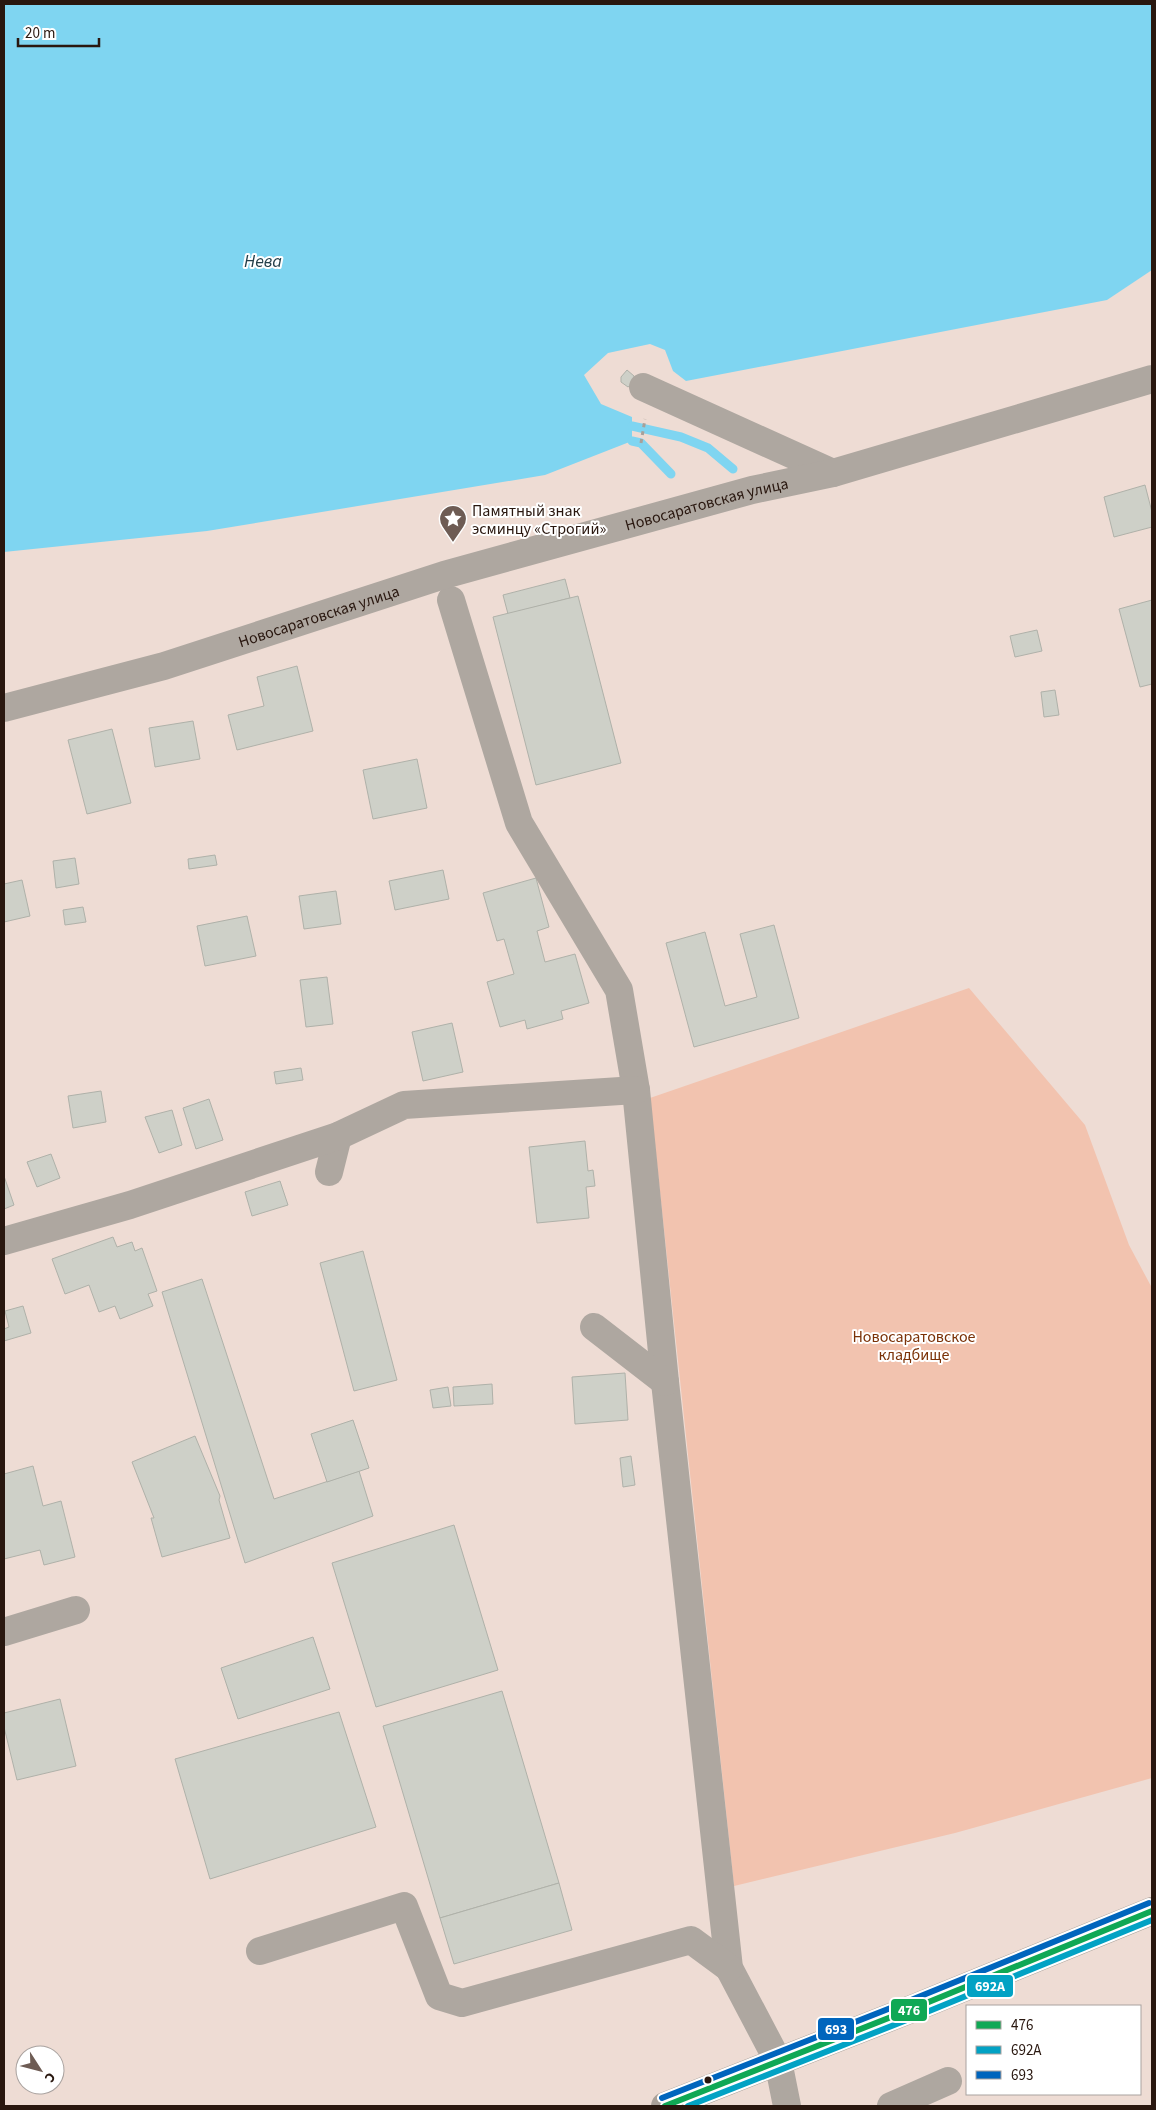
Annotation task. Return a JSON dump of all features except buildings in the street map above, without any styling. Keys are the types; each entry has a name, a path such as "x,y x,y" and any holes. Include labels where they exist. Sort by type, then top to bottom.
{"main road":[{"path":"665,2106 1152,1911"}],"street":[{"name":"Новосаратовская улица","path":"4,708 164,666 454,573 752,490 833,473 1152,379"},
{"path":"643,387 833,473"},
{"path":"451,600 519,823 619,990 636,1090 665,1382 729,1968 778,2061 787,2106"},
{"path":"4,1241 130,1206 338,1136 404,1105 636,1090"},
{"path":"329,1172 338,1136"},
{"path":"594,1327 665,1382"},
{"path":"4,1632 76,1610"},
{"path":"260,1951 404,1906 439,1996 462,2003 691,1940 729,1968"},
{"path":"892,2106 948,2081"}],"path":[{"path":"641,443 645,415"}],"green space":[{"name":"Новосаратовское кладбище","path":"969,988 1085,1125 1129,1245 1152,1288 1152,1778 955,1833 734,1886 650,1098"}],"water":[{"name":"Нева","path":"4,4 1152,4 1152,270 1107,300 686,381 673,371 665,350 650,344 608,353 584,375 601,404 632,417 632,441 545,475 207,531 4,552"}],"waterway":[{"path":"632,426 681,437 708,448 733,469"},
{"path":"632,441 641,443 671,474"}],"transit line":[{"name":"693","path":"662,2098 911,2000 1149,1903"},
{"name":"476","path":"665,2106 914,2008 1152,1911"},
{"name":"692А","path":"688,2106 917,2016 1152,1920"}],"place":[{"name":"Памятный знак эсминцу «Строгий»","path":"453,543"}]}
